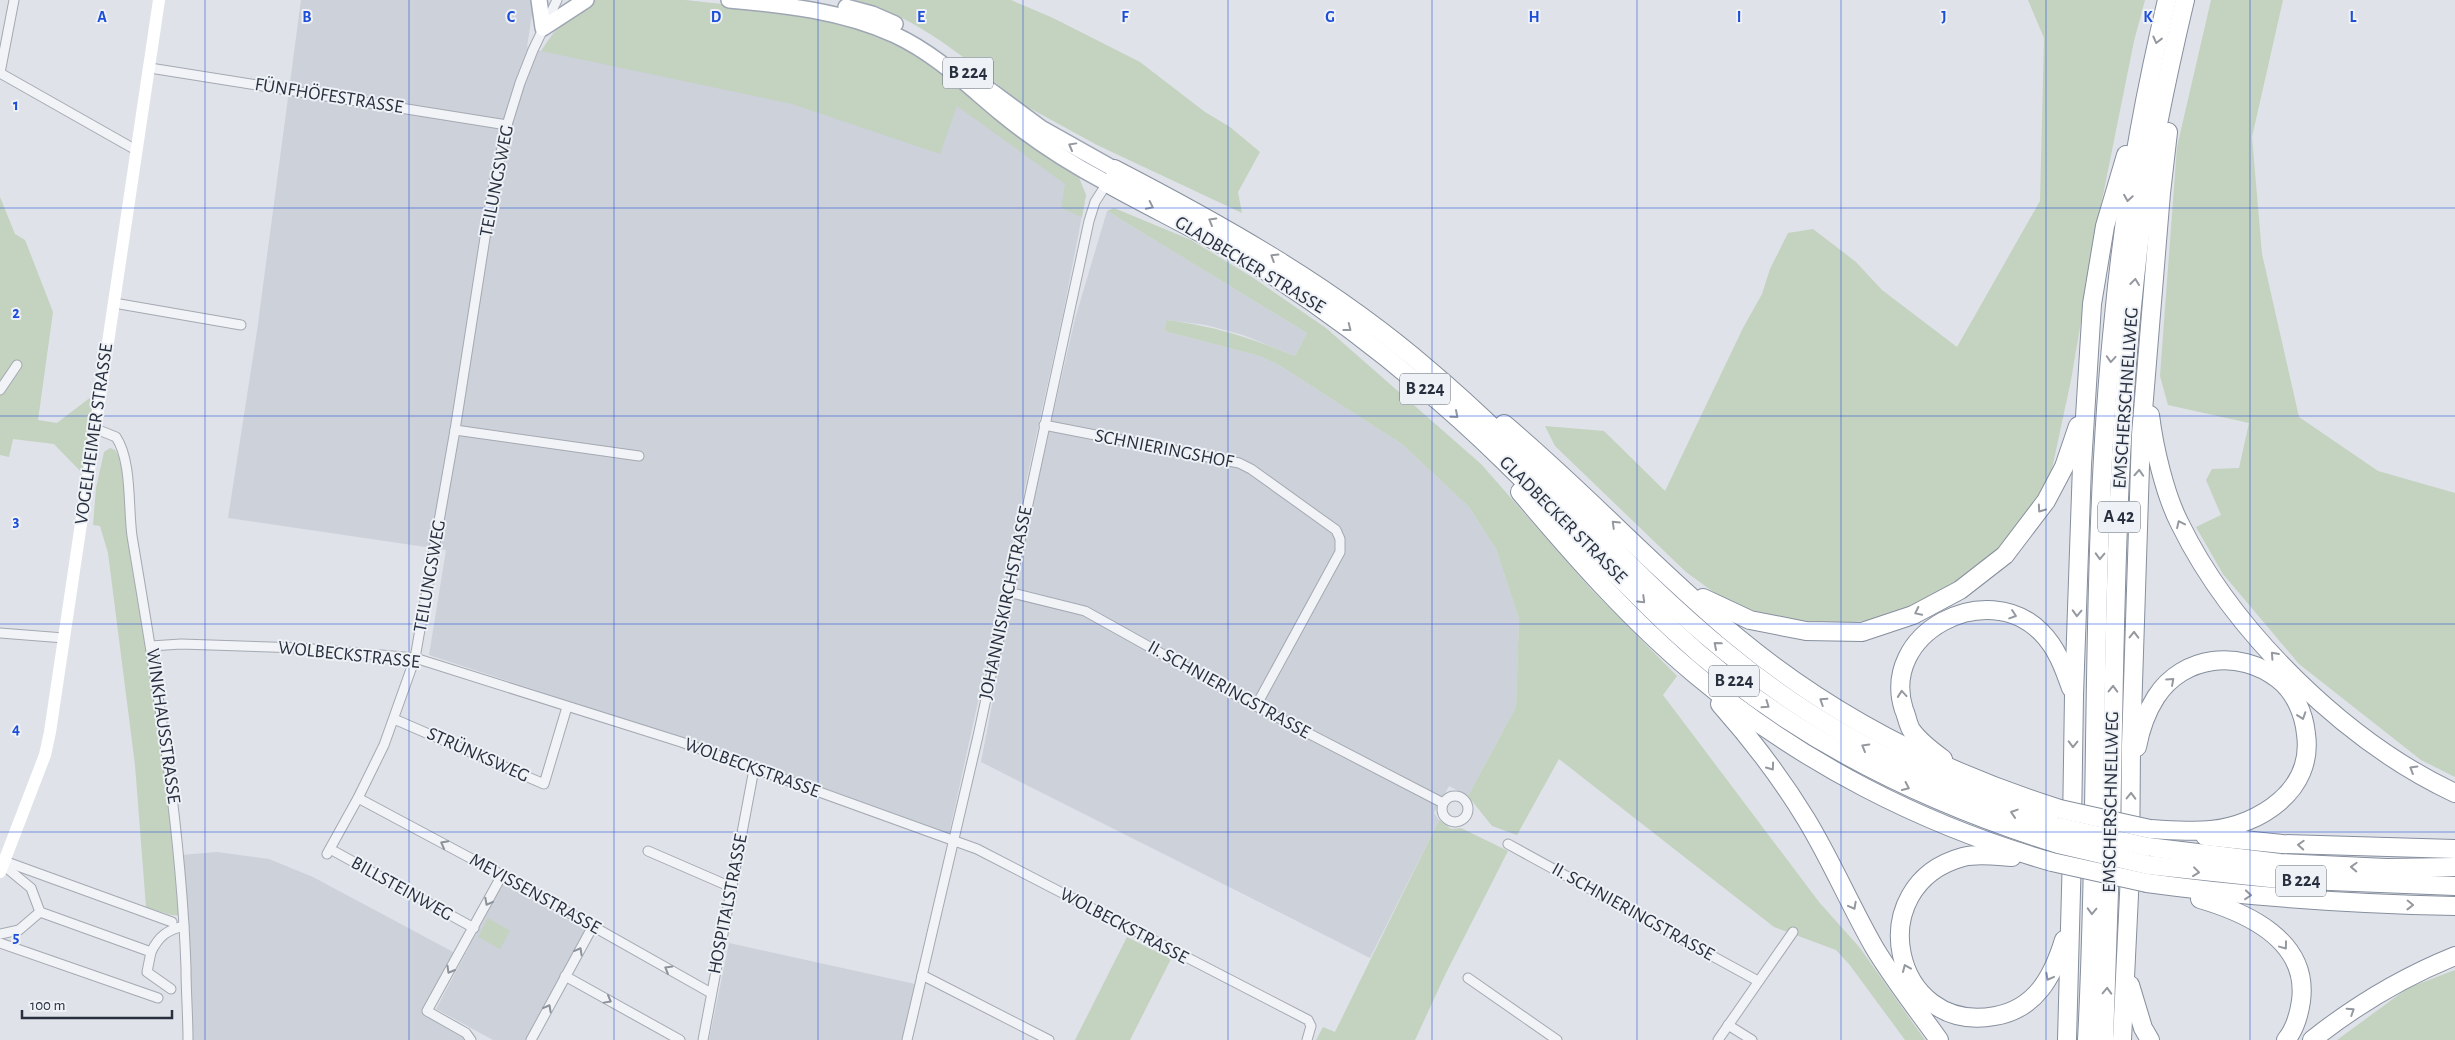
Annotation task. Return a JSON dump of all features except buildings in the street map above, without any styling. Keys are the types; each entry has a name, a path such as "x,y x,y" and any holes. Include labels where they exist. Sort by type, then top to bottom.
{"highway":[{"name":"EMSCHERSCHNELLWEG","path":"2087,1040 2093,900 2102,474 2114,317 2126,216 2148,81 2167,0"},
{"name":"EMSCHERSCHNELLWEG","path":"2104,1040 2120,475 2130,320 2142,218 2165,84 2186,0"},
{"path":"2122,1040 2130,874 2136,543 2144,375 2161,193 2172,102 2190,0"},
{"path":"2067,1040 2074,695 2082,466 2092,304 2105,226 2148,81"},
{"name":"GLADBECKER STRASSE","path":"1111,176 1196,211 1293,269 1381,331 1431,371 1527,461 1674,606 1760,679 1834,729 1910,771 2059,836"},
{"name":"GLADBECKER STRASSE","path":"1111,176 1292,289 1377,350 1472,429 1677,633 1757,699 1826,744 1902,786 1975,817 2220,874 2279,880 2455,886"},
{"path":"1431,371 1487,410 1535,450 1737,637 1806,690 1882,736 1959,772 1988,785 2060,809 2150,829 2282,844 2455,849"},
{"path":"2144,375 2154,445 2179,523 2224,598 2289,672 2350,726 2384,751 2455,793"},
{"path":"1650,558 1706,601 1750,620 1783,628 1830,632 1862,632 1913,615 1960,590 2005,556 2028,527 2046,501 2064,466 2075,436 2088,389"},
{"path":"1472,429 1510,480 1556,534 1617,600 1695,675 1758,748 1808,821 1873,945 1889,971 1939,1040"},
{"path":"1959,772 1928,748 1911,730 1903,705 1900,680 1907,658 1919,639 1936,624 1956,614 1978,609 2001,610 2022,618 2040,631 2055,648 2074,695"},
{"path":"2131,772 2137,744 2155,698 2171,680 2190,667 2213,660 2237,660 2260,667 2279,679 2295,697 2304,719 2307,742 2304,766 2293,787 2278,805 2257,817 2224,828 2210,830 2150,829"},
{"path":"1695,675 1776,735 1858,784 1930,820 2034,857 2147,883 2230,908 2256,920 2276,934 2299,970 2302,992 2299,1014 2286,1040"},
{"path":"2034,857 1965,856 1942,864 1922,879 1908,898 1902,914 1898,946 1904,969 1917,990 1936,1006 1958,1016 1982,1018 2006,1014 2028,1003 2045,986 2056,964 2071,915"},
{"name":"GLADBECKER STRASSE","path":"2148,856 2386,868 2455,867"},
{"path":"2147,883 2277,898 2384,905 2455,906"},
{"path":"2126,950 2136,1007 2143,1028 2150,1040"},
{"path":"2312,1040 2337,1020 2383,990 2427,967 2455,956"}],"main road":[{"name":"VOGELHEIMER STRASSE","path":"4,867 45,755 96,429 159,0"},
{"path":"539,0 543,28 586,0"},
{"name":"GLADBECKER STRASSE","path":"729,0 777,4 847,17 897,36 948,69 1037,142 1111,176"},
{"name":"GLADBECKER STRASSE","path":"810,0 872,14 912,33 938,49 1021,115 1060,139 1111,176"}],"street":[{"path":"14,0 0,73 136,150"},
{"name":"TEILUNGSWEG","path":"329,852 358,798 394,719 416,658 455,430 492,193 507,125 520,83 557,0"},
{"name":"FÜNFHÖFESTRASSE","path":"150,68 507,125"},
{"name":"JOHANNISKIRCHSTRASSE","path":"907,1040 954,840 1088,221 1095,202 1111,176"},
{"path":"114,303 241,325"},
{"path":"0,390 16,365"},
{"name":"SCHNIERINGSHOF","path":"1044,425 1238,463 1251,469 1336,530 1340,539 1340,552 1256,706"},
{"name":"WINKHAUSSTRASSE","path":"96,429 116,436 123,450 132,532 151,646 178,835 184,926 188,1040"},
{"path":"455,430 639,456"},
{"name":"II. SCHNIERINGSTRASSE","path":"1008,592 1085,610 1256,706 1443,803"},
{"path":"0,633 64,638"},
{"name":"WOLBECKSTRASSE","path":"151,646 181,644 301,648 416,658 681,742 977,849 1308,1020 1312,1026 1307,1040"},
{"name":"STRÜNKSWEG","path":"394,719 544,784 567,707"},
{"name":"HOSPITALSTRASSE","path":"703,1040 710,993 754,769"},
{"name":"MEVISSENSTRASSE","path":"358,798 502,875 710,993"},
{"name":"II. SCHNIERINGSTRASSE","path":"1508,844 1758,980"},
{"path":"648,851 731,887"},
{"name":"BILLSTEINWEG","path":"329,852 474,928"},
{"path":"4,867 31,888 40,912 151,952"},
{"path":"4,867 172,922"},
{"name":"BILLSTEINWEG","path":"471,1040 466,1033 427,1011 502,875"},
{"path":"0,934 19,930 40,912"},
{"path":"171,988 148,972 151,952 157,939 172,929 184,926"},
{"path":"531,1040 593,926"},
{"path":"1718,1040 1793,932"},
{"path":"0,943 158,998"},
{"path":"922,975 1049,1040"},
{"path":"566,976 680,1040"},
{"path":"1468,978 1557,1040"},
{"path":"1728,1025 1752,1040"}],"shaded area":[{"path":"301,0 531,0 533,8 527,47 541,51 553,33 568,18 594,0 684,0 776,10 1018,134 1079,178 1086,195 1064,309 949,834 724,752 429,655 446,550 228,518 257,331"},
{"path":"1107,211 1307,333 1295,356 1243,335 1206,325 1167,320 1164,331 1260,356 1282,367 1402,444 1469,507 1496,549 1519,619 1516,707 1468,796 1449,786 1434,813 1439,820 1370,958 981,762 1014,590 1050,427 1075,319"},
{"path":"217,852 269,859 313,877 457,954 426,1012 470,1040 189,1040 181,855"},
{"path":"503,883 587,931 528,1040 493,1040 436,1009"},
{"path":"729,943 915,984 903,1040 709,1040"}],"green space":[{"path":"594,0 684,0 776,10 836,20 891,39 935,66 1045,155 1079,178 1086,195 1082,217 1061,208 1065,184 957,106 940,154 792,104 541,51 564,22"},
{"path":"854,0 1011,0 1053,18 1140,62 1205,112 1230,127 1260,152 1238,192 1242,213 1097,145 1024,105 944,43 923,30 878,8"},
{"path":"2028,0 2145,0 2134,41 2100,210 2071,380 2052,469 2028,514 1997,554 1923,603 1884,619 1812,626 1730,604 1686,572 1555,446 1545,426 1604,431 1665,491 1743,328 1762,294 1770,269 1788,233 1813,229 1856,262 1882,290 1957,347 2040,201 2044,38"},
{"path":"2211,0 2283,0 2252,137 2262,254 2299,417 2378,471 2455,493 2455,777 2421,760 2299,664 2223,574 2196,527 2221,515 2206,480 2212,469 2239,468 2249,423 2168,405 2160,376 2177,147"},
{"path":"0,197 15,234 25,240 53,312 38,420 57,423 100,390 87,478 54,444 13,439 9,457 0,455"},
{"path":"1114,208 1191,240 1252,277 1326,328 1481,464 1590,588 1677,676 1663,695 1819,902 1860,948 1925,1040 1905,1040 1849,964 1836,950 1774,927 1559,759 1517,835 1492,826 1468,796 1516,707 1519,619 1496,549 1469,507 1402,444 1282,367 1260,356 1164,331 1167,320 1217,329 1295,356 1307,333 1107,211"},
{"path":"110,448 115,450 123,463 149,625 183,916 171,915 146,907 135,765 108,553 100,526 93,525 96,488 104,452"},
{"path":"1439,820 1451,829 1461,828 1508,851 1446,973 1415,1040 1316,1040 1323,1027 1335,1032"},
{"path":"488,918 510,931 500,949 478,937"},
{"path":"1127,937 1171,959 1130,1040 1075,1040"},
{"path":"2455,970 2455,1040 2337,1040 2408,988"}]}
